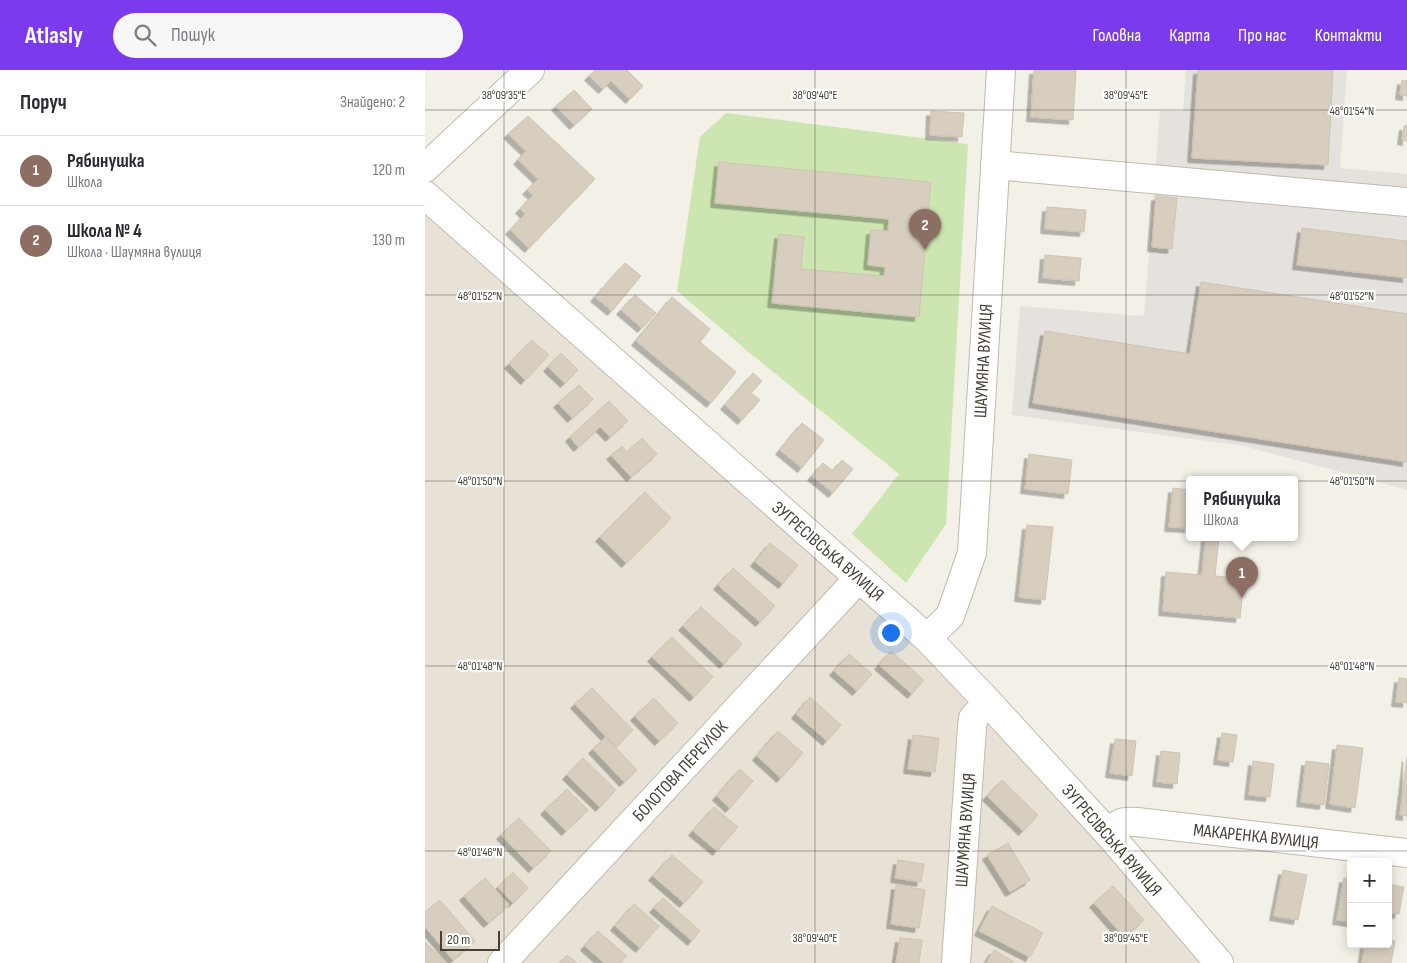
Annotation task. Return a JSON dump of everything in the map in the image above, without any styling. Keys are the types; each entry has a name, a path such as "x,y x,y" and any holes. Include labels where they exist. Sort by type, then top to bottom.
{"street":[{"path":"425,168 530,70"},
{"name":"ШАУМЯНА ВУЛИЦЯ","path":"927,638 950,616 972,553 1001,70"},
{"path":"995,165 1407,202"},
{"name":"ЗУГРЕСІВСЬКА ВУЛИЦЯ","path":"425,195 927,638 1108,832 1219,963"},
{"name":"БОЛОТОВА ПЕРЕУЛОК","path":"502,963 859,578"},
{"name":"ШАУМЯНА ВУЛИЦЯ","path":"956,963 973,718 988,702"},
{"name":"МАКАРЕНКА ВУЛИЦЯ","path":"1108,832 1118,823 1137,822 1407,853"}],"shaded area":[{"path":"1186,70 1347,70 1340,168 1407,174 1407,490 1244,446 1012,415 1020,306 1144,316 1160,111 1183,111"},
{"path":"425,192 921,644 1207,963 425,963"}],"green space":[{"path":"726,113 968,144 946,524 906,583 852,534 899,474 751,354 677,291 700,137"}],"building":[{"path":"595,70 627,70 643,86 630,99 611,81 603,89 589,76"},
{"path":"1034,70 1076,70 1073,120 1031,117"},
{"path":"1198,70 1333,70 1328,165 1192,158"},
{"path":"1402,80 1407,81 1407,96 1400,95"},
{"path":"574,90 592,109 574,125 556,106"},
{"path":"931,111 964,113 962,137 930,135"},
{"path":"528,116 595,179 529,248 510,230 525,214 520,209 533,195 527,190 538,179 518,160 526,151 508,134"},
{"path":"1404,126 1407,126 1407,141 1402,140"},
{"path":"719,162 931,182 919,317 772,303 779,234 804,237 801,269 884,276 885,267 868,265 871,230 888,231 889,219 715,203"},
{"path":"1156,196 1177,198 1172,249 1152,247"},
{"path":"1047,207 1086,210 1084,232 1045,229"},
{"path":"1302,228 1407,241 1407,278 1297,265"},
{"path":"1045,255 1081,258 1079,281 1043,278"},
{"path":"625,263 641,276 612,311 595,297"},
{"path":"1201,282 1407,314 1407,462 1033,403 1045,331 1190,354"},
{"path":"635,295 656,313 642,328 621,310"},
{"path":"672,297 710,329 700,342 736,372 711,403 636,341"},
{"path":"532,340 549,355 525,380 509,364"},
{"path":"561,353 578,370 565,383 548,367"},
{"path":"753,373 762,381 751,393 760,400 742,420 725,405"},
{"path":"579,385 593,399 572,418 558,403"},
{"path":"609,401 628,421 610,437 600,427 578,447 570,437"},
{"path":"802,423 824,440 802,468 780,450"},
{"path":"642,438 657,454 631,477 611,455 622,446 627,452"},
{"path":"1029,454 1072,460 1068,494 1025,489"},
{"path":"842,460 853,469 833,493 812,476 823,463 833,471"},
{"path":"1173,488 1186,490 1186,528 1169,527"},
{"path":"645,492 671,518 626,563 600,537"},
{"path":"1027,525 1053,527 1045,600 1019,597"},
{"path":"1206,541 1219,541 1215,576 1244,579 1240,618 1163,611 1166,572 1202,575"},
{"path":"770,543 798,565 783,584 755,562"},
{"path":"733,568 775,606 760,622 718,585"},
{"path":"701,607 742,644 724,664 683,626"},
{"path":"672,637 713,677 694,697 652,657"},
{"path":"891,651 924,680 912,694 879,665"},
{"path":"849,654 872,674 857,691 834,671"},
{"path":"1399,678 1407,679 1407,703 1396,702"},
{"path":"592,688 633,730 616,747 575,704"},
{"path":"810,697 841,725 827,741 796,714"},
{"path":"654,698 678,723 659,741 635,716"},
{"path":"778,731 803,753 781,778 757,756"},
{"path":"1222,733 1237,735 1233,762 1218,760"},
{"path":"913,735 939,738 935,772 908,769"},
{"path":"606,737 637,770 624,782 593,749"},
{"path":"1115,739 1136,741 1132,776 1110,773"},
{"path":"1337,745 1363,748 1355,808 1330,804"},
{"path":"1161,751 1180,753 1177,784 1157,782"},
{"path":"1407,757 1407,816 1400,815"},
{"path":"583,758 616,790 600,807 567,775"},
{"path":"1253,761 1274,764 1270,797 1249,795"},
{"path":"1306,761 1329,764 1324,805 1301,802"},
{"path":"740,769 753,781 730,808 717,796"},
{"path":"1002,780 1038,815 1023,831 987,796"},
{"path":"567,789 588,810 566,831 545,810"},
{"path":"714,807 738,827 717,851 693,831"},
{"path":"519,818 551,851 533,868 501,835"},
{"path":"1008,843 1030,880 1010,892 987,855"},
{"path":"672,855 703,882 684,903 653,876"},
{"path":"898,860 924,864 921,882 895,878"},
{"path":"1283,870 1307,875 1298,920 1274,916"},
{"path":"513,872 528,888 513,903 498,887"},
{"path":"485,878 509,905 488,923 464,896"},
{"path":"1344,878 1347,878 1347,921 1337,920"},
{"path":"896,885 925,890 919,928 891,924"},
{"path":"1392,885 1404,887 1399,914 1392,913"},
{"path":"1113,886 1144,920 1124,937 1094,903"},
{"path":"663,898 700,931 692,941 654,908"},
{"path":"440,900 475,941 453,960 425,927 425,912"},
{"path":"634,904 659,926 640,948 615,926"},
{"path":"992,906 1043,933 1030,957 979,931"},
{"path":"598,931 627,956 620,963 604,963 585,946"},
{"path":"900,938 922,940 919,963 896,963"},
{"path":"1392,941 1395,941 1391,963 1362,963 1364,948 1392,948"},
{"path":"425,942 447,963 425,963"},
{"path":"994,950 1014,962 986,963"},
{"path":"567,955 577,963 560,963"}],"place":[{"name":"Школа № 4","path":"925,250"},
{"name":"Рябинушка","path":"1242,598"}]}
